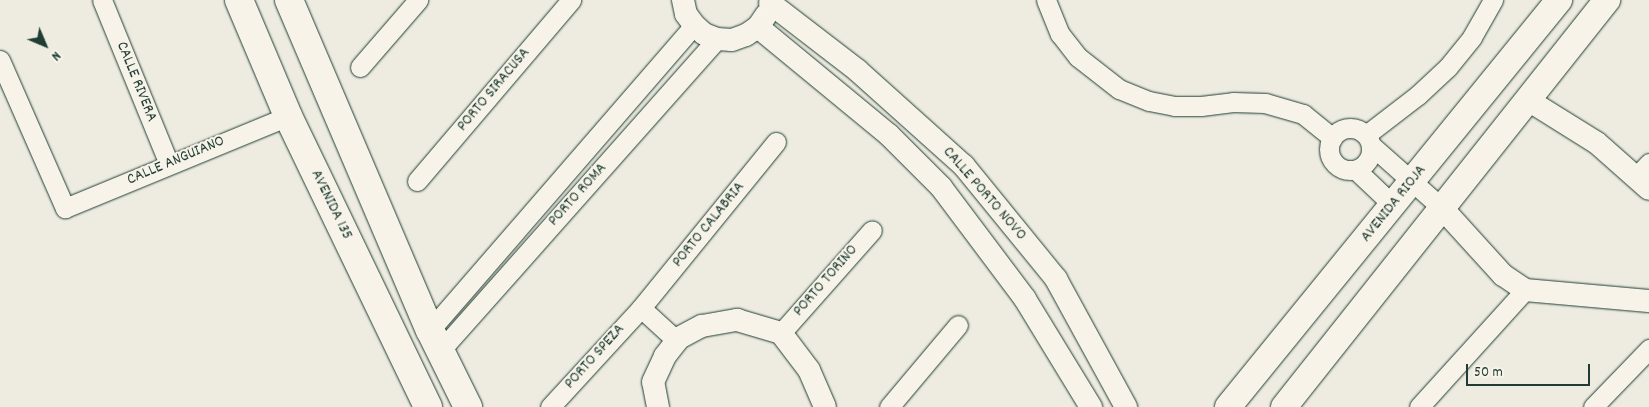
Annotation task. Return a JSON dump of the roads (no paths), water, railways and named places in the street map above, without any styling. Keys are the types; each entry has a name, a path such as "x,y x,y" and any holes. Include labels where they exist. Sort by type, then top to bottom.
{"main road":[{"name":"AVENIDA 135","path":"239,0 288,116 428,407"},
{"path":"289,0 435,340 468,407"},
{"name":"AVENIDA RIOJA","path":"1228,407 1559,0"},
{"path":"1284,407 1607,0"}],"street":[{"name":"CALLE RIVERA","path":"102,0 169,164"},
{"path":"360,67 418,0"},
{"name":"PORTO SIRACUSA","path":"417,181 571,0"},
{"path":"683,0 686,14 704,34 717,39 732,40 746,35 758,26 766,16 770,1"},
{"path":"1046,0 1060,34 1078,57 1120,89 1148,101 1174,106 1201,106 1234,102 1265,103 1303,114 1333,138"},
{"path":"1493,0 1472,37 1448,67 1369,140 1368,161 1356,170 1343,170 1333,162 1329,150 1333,138 1340,131 1349,128 1359,130 1369,140 1412,182 1442,208 1503,275 1525,290 1649,301"},
{"name":"CALLE PORTO NOVO","path":"770,1 857,70 964,166 1056,279 1126,407"},
{"name":"PORTO ROMA","path":"435,340 464,291 694,25"},
{"name":"CALLE PORTO NOVO","path":"758,26 889,135 941,187 1025,299 1091,407"},
{"name":"PORTO ROMA","path":"435,340 480,306 717,39"},
{"name":"CALLE ANGUIANO","path":"0,60 66,208 288,116"},
{"path":"1528,100 1597,143 1645,176"},
{"name":"PORTO CALABRIA","path":"641,308 776,142"},
{"path":"1356,170 1393,205"},
{"name":"PORTO TORINO","path":"781,333 872,230"},
{"path":"1419,407 1525,290"},
{"path":"464,291 480,306"},
{"path":"641,308 677,341"},
{"name":"PORTO SPEZA","path":"550,407 641,308"},
{"path":"658,407 653,382 665,356 679,338 702,326 737,320 781,333 809,370 825,407"},
{"path":"889,407 958,325"},
{"path":"1593,407 1649,349"}]}
